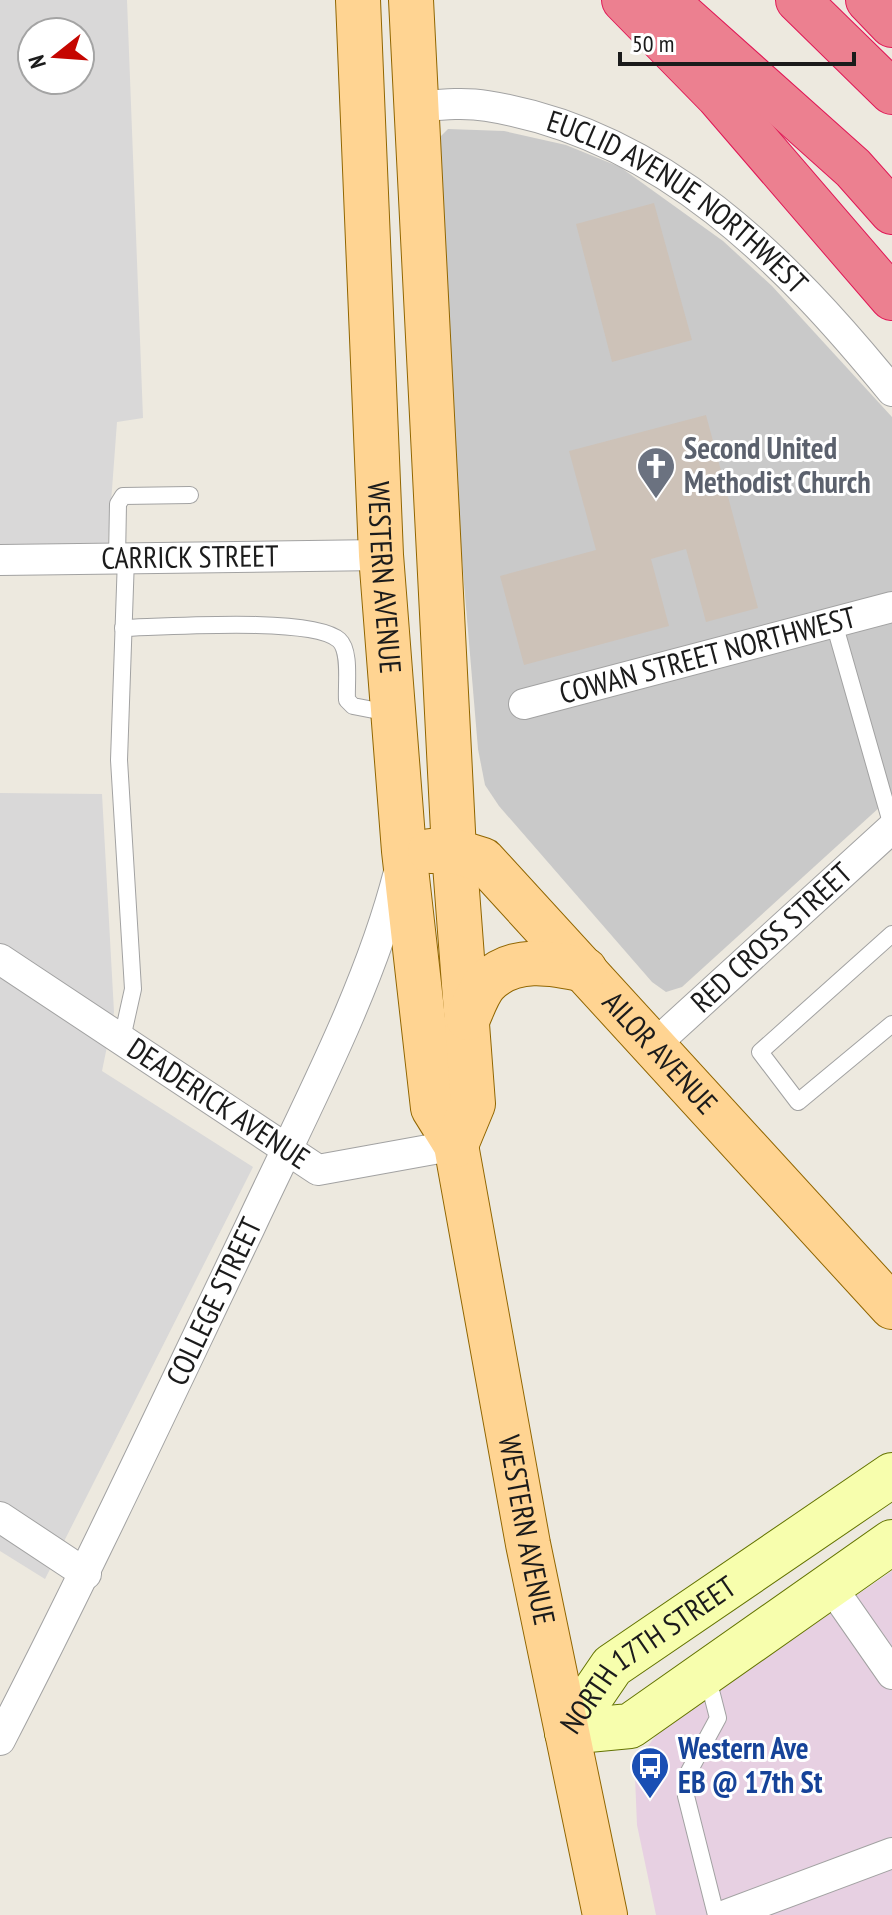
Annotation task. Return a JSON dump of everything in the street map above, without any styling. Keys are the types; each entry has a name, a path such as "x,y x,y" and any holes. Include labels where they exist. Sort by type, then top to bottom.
{"highway":[{"path":"624,0 718,96 892,298"},
{"path":"665,0 853,168 892,212"},
{"path":"798,0 892,92"},
{"path":"829,0 892,79"},
{"path":"868,0 892,25"}],"main road":[{"name":"WESTERN AVENUE","path":"358,0 381,555 404,851 433,1108 456,1145 528,1544 605,1915"},
{"name":"WESTERN AVENUE","path":"411,0 414,107 454,851 473,1104 456,1145"},
{"name":"AILOR AVENUE","path":"404,851 454,851 483,860 892,1307"},
{"path":"468,1018 486,983 507,970 537,961 585,970"},
{"name":"NORTH 17TH STREET","path":"567,1732 612,1666 892,1475"},
{"name":"NORTH 17TH STREET","path":"567,1732 630,1726 892,1542"}],"street":[{"name":"EUCLID AVENUE NORTHWEST","path":"414,107 457,104 500,109 556,122 645,160 697,194 756,242 849,339 892,391"},
{"name":"CARRICK STREET","path":"0,560 381,555"},
{"name":"COWAN STREET NORTHWEST","path":"524,704 892,607"},
{"name":"RED CROSS STREET","path":"652,1047 892,827"},
{"name":"COLLEGE STREET","path":"0,1740 86,1574 286,1150 383,931 404,851"},
{"name":"DEADERICK AVENUE","path":"0,959 121,1043 318,1170 456,1145"},
{"path":"0,1517 86,1574"},
{"path":"830,1585 892,1674"},
{"path":"726,1915 892,1853"}],"lane":[{"path":"121,1043 133,989 119,760 123,628 118,504 123,496 190,495"},
{"path":"834,623 892,827"},
{"path":"123,628 287,626 314,629 338,638 345,649 347,700 353,706 394,713"},
{"path":"892,934 760,1052 798,1102 892,1024"},
{"path":"706,1673 718,1718 686,1777 686,1796 716,1915"}],"shaded area":[{"path":"0,0 127,0 143,418 117,422 108,543 0,546"},
{"name":"Second United Methodist Church","path":"448,129 504,131 566,145 620,167 723,241 772,286 892,417 892,796 682,987 666,992 652,982 499,806 485,785 478,749 459,524 439,138"},
{"path":"0,793 102,794 114,1012 102,1071 253,1167 45,1579 0,1551"},
{"path":"892,1571 892,1915 656,1915 637,1825 635,1777 642,1754 660,1730"}],"building":[{"path":"654,203 692,340 612,362 576,224"},
{"name":"Second United Methodist Church","path":"706,415 758,608 706,622 686,549 651,559 669,626 524,665 500,576 596,550 569,451"}],"place":[{"name":"Second United Methodist Church","path":"656,500"},
{"name":"Western Ave EB @ 17th St","path":"650,1800"}]}
